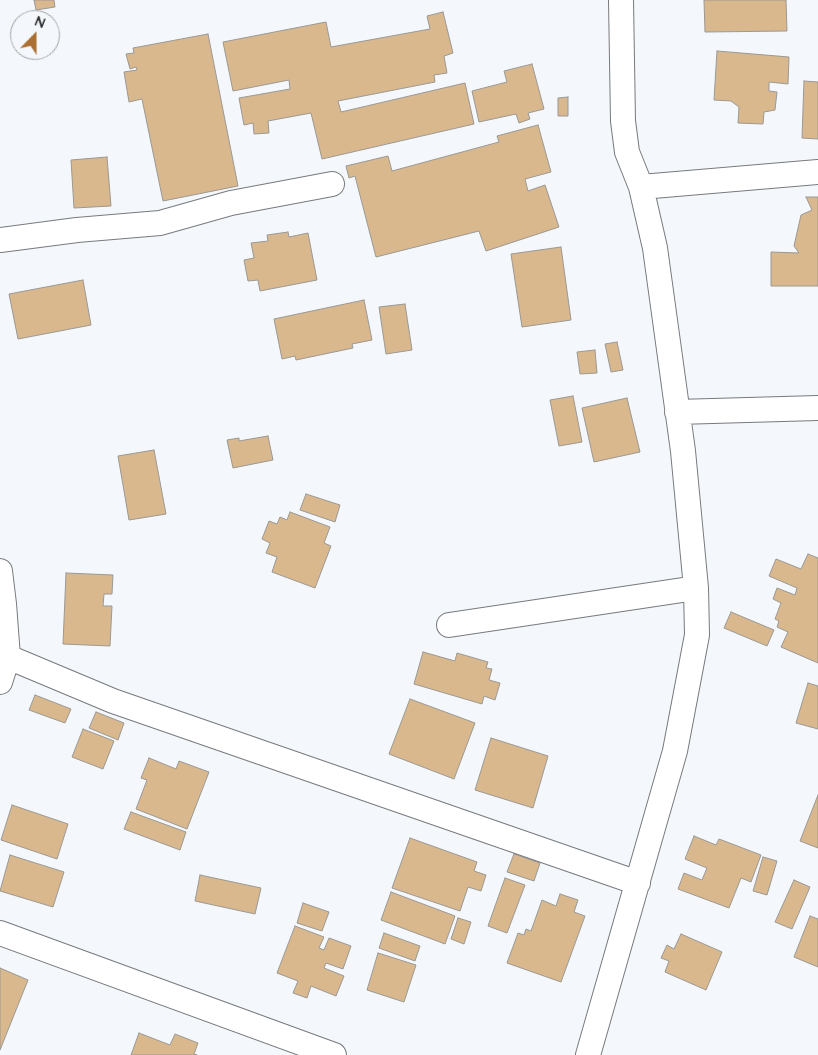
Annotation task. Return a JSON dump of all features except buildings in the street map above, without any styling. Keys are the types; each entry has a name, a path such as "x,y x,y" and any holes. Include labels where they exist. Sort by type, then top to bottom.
{"street":[{"path":"588,1055 675,751 697,635 696,588 683,451 655,248 641,187 627,152 623,121 621,0"},
{"path":"641,187 818,172"},
{"path":"0,240 77,230 160,223 231,203 332,184"},
{"path":"677,412 818,408"},
{"path":"0,571 8,657 0,682"},
{"path":"449,626 696,588"},
{"path":"8,657 113,701 638,883"},
{"path":"0,933 334,1055"}]}
